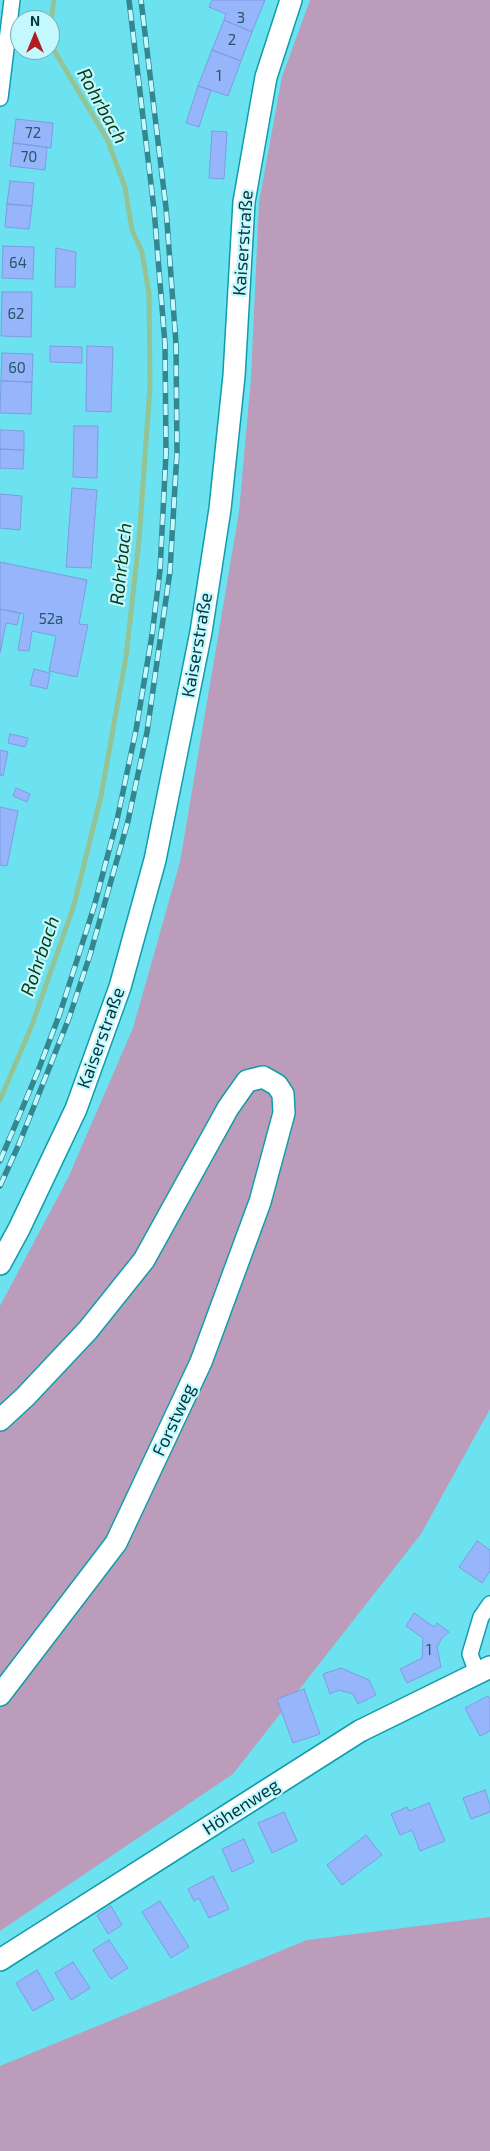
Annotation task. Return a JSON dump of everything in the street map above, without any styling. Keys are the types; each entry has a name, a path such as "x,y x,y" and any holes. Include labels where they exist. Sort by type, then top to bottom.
{"street":[{"path":"0,98 12,0"},
{"name":"Kaiserstraße","path":"0,1264 19,1230 76,1109 120,988 155,860 200,632 220,509 234,376 244,202 266,77 291,0"},
{"name":"Forstweg","path":"0,1420 88,1330 144,1260 228,1108 247,1081 263,1077 278,1085 283,1094 284,1113 260,1202 201,1362 116,1543 0,1695"},
{"path":"484,1670 470,1654 481,1617 490,1604"},
{"name":"Höhenweg","path":"0,1960 344,1741 484,1670"}],"shaded area":[{"path":"310,0 490,0 490,1409 421,1534 233,1774 0,1931 0,1306 68,1178 133,1028 180,862 239,512 251,378 259,202 282,77"},
{"path":"490,1917 490,2151 0,2151 0,2066 307,1940"}],"building":[{"path":"212,0 265,0 252,32 224,20 226,14 209,7"},
{"path":"224,20 252,32 241,61 212,50"},
{"path":"212,50 241,61 228,96 198,86"},
{"path":"198,86 211,90 199,127 186,123"},
{"path":"16,119 53,123 51,148 13,143"},
{"path":"212,131 227,132 224,179 209,178"},
{"path":"13,143 47,147 45,170 10,166"},
{"path":"10,181 34,183 32,206 7,204"},
{"path":"7,204 32,206 29,229 5,227"},
{"path":"3,246 34,247 33,279 2,278"},
{"path":"56,248 76,252 75,287 55,287"},
{"path":"2,292 32,292 31,337 1,336"},
{"path":"50,346 82,347 82,363 50,362"},
{"path":"87,346 113,347 111,412 86,411"},
{"path":"2,353 33,354 32,382 1,381"},
{"path":"1,381 32,382 31,414 0,413"},
{"path":"74,426 98,426 97,478 73,477"},
{"path":"0,430 24,431 24,450 0,449"},
{"path":"0,449 24,450 23,469 0,468"},
{"path":"72,488 97,490 91,568 66,567"},
{"path":"0,494 22,496 20,530 0,528"},
{"path":"0,562 87,580 79,624 88,625 77,677 49,671 56,636 32,631 29,651 18,650 24,614 0,609"},
{"path":"0,609 20,613 17,625 6,623 0,653"},
{"path":"34,669 50,673 47,689 30,685"},
{"path":"10,734 28,738 25,747 8,743"},
{"path":"0,750 8,752 3,776 0,775"},
{"path":"16,788 30,794 27,802 13,796"},
{"path":"0,807 18,811 7,866 0,865"},
{"path":"477,1541 490,1550 490,1571 482,1583 459,1567"},
{"path":"414,1613 434,1627 437,1623 449,1632 442,1638 437,1647 441,1667 407,1683 400,1669 422,1658 423,1638 406,1626"},
{"path":"341,1668 369,1680 376,1695 358,1704 353,1694 339,1690 330,1694 323,1674"},
{"path":"304,1689 320,1734 293,1743 277,1699"},
{"path":"488,1696 490,1699 490,1731 480,1736 465,1708"},
{"path":"485,1790 490,1805 490,1812 471,1819 463,1798"},
{"path":"429,1803 445,1841 420,1851 412,1830 400,1835 391,1814 407,1807 409,1811"},
{"path":"284,1812 297,1841 272,1853 258,1823"},
{"path":"366,1835 382,1855 342,1885 327,1865"},
{"path":"244,1839 254,1862 232,1872 222,1849"},
{"path":"213,1876 229,1909 209,1918 199,1898 194,1901 188,1889"},
{"path":"160,1901 189,1947 171,1958 142,1912"},
{"path":"111,1906 122,1925 108,1934 97,1915"},
{"path":"109,1940 128,1968 111,1979 93,1950"},
{"path":"73,1962 90,1988 71,2000 55,1973"},
{"path":"37,1970 54,1999 33,2011 16,1983"}],"waterway":[{"name":"Rohrbach","path":"52,10 54,0"},
{"name":"Rohrbach","path":"0,1100 32,1025 74,905 101,796 126,657 139,540 150,386 149,294 142,252 132,230 125,187 107,139 60,60"}],"railway":[{"path":"0,1161 60,1013 94,907 117,820 136,730 152,635 160,570 166,453 165,344 154,209 129,0"},
{"path":"0,1186 19,1144 69,1018 90,955 128,821 147,732 170,571 177,452 176,344 166,208 141,0"}]}
